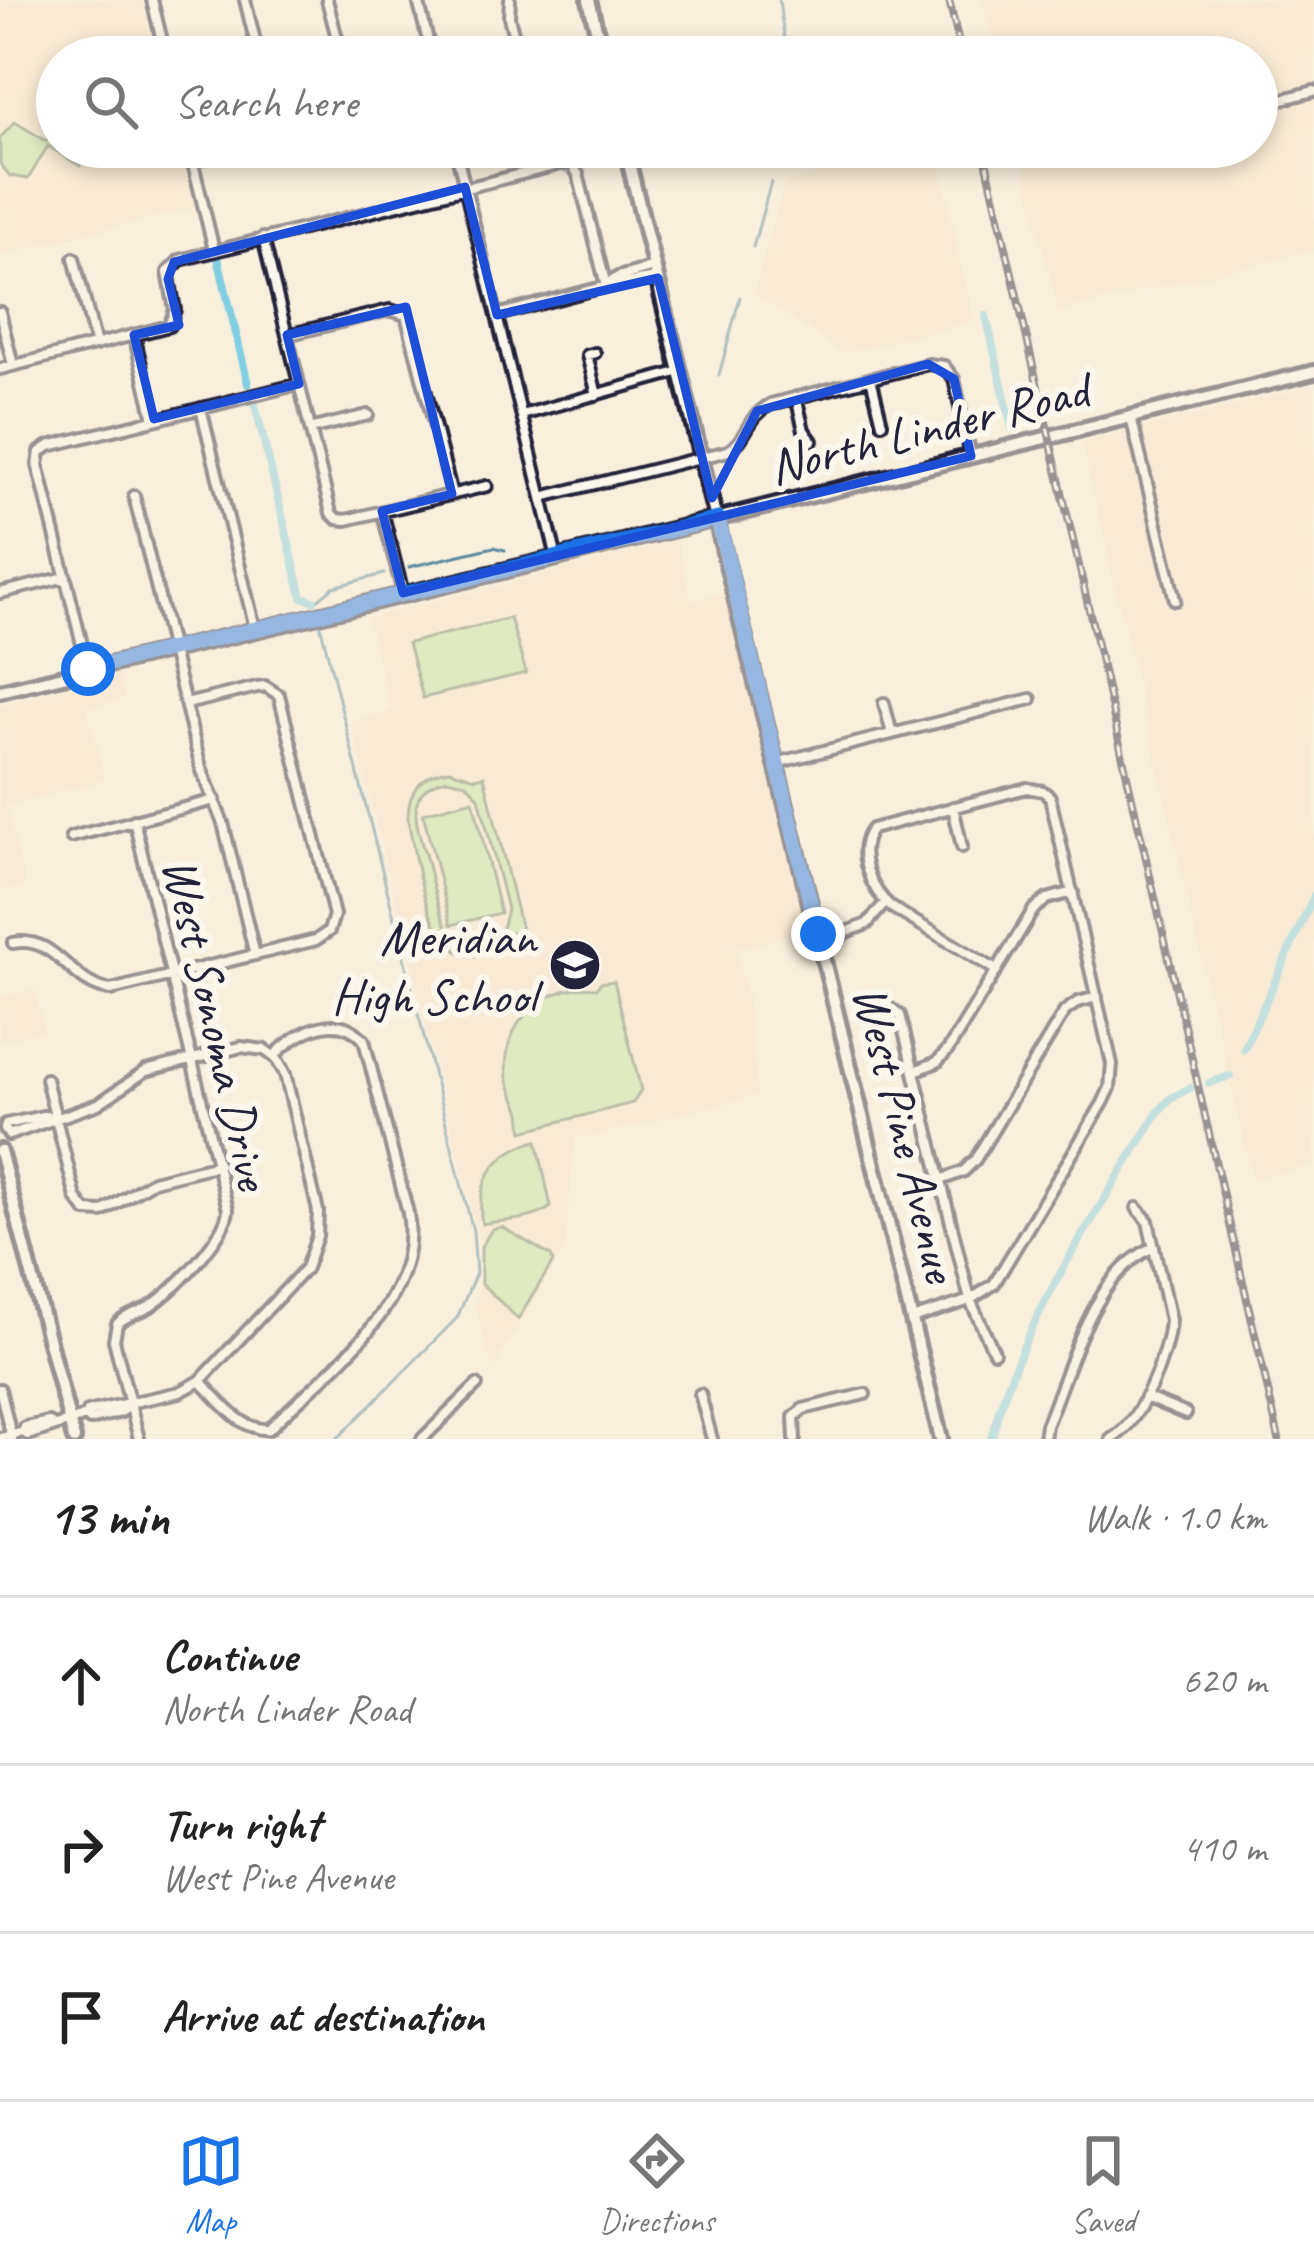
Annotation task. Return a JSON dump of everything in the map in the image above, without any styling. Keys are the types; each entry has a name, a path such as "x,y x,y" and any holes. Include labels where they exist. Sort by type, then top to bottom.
{"main road":[{"path":"589,0 598,36"},
{"name":"West Pine Avenue","path":"630,168 941,1439"},
{"name":"North Linder Road","path":"0,691 1314,372"},
{"path":"0,1151 74,1439"}],"street":[{"path":"152,0 161,36"},
{"path":"245,0 254,36"},
{"path":"328,0 337,36"},
{"path":"418,0 427,36"},
{"path":"510,0 514,36"},
{"path":"1278,101 1314,92"},
{"path":"194,168 214,250"},
{"path":"460,168 557,558"},
{"path":"0,369 164,328 173,322 170,267 214,250 544,168"},
{"path":"574,168 606,286"},
{"path":"262,238 331,513 337,519 487,486"},
{"path":"74,258 96,345"},
{"path":"497,315 657,272"},
{"path":"286,335 402,311 409,321 452,494"},
{"path":"0,312 13,365"},
{"path":"134,335 154,419"},
{"path":"595,353 587,355 597,395"},
{"path":"542,497 738,449 757,411 928,364 944,366 954,380 971,456"},
{"path":"522,415 681,371"},
{"path":"871,378 882,423"},
{"path":"88,669 38,465 40,452 299,384"},
{"path":"796,397 804,430 812,441"},
{"path":"201,408 255,628"},
{"path":"310,429 368,415"},
{"path":"1131,417 1175,600"},
{"path":"134,496 201,767 215,800 255,955"},
{"path":"382,511 403,593"},
{"path":"0,593 66,577"},
{"path":"13,943 37,942 63,959 87,984 102,990 316,940 329,931 334,915 282,702 273,689 257,687 186,704"},
{"path":"776,763 1031,699"},
{"path":"884,703 892,734"},
{"path":"913,1318 970,1300 1000,1276 1107,1096 1112,1064 1050,797 1027,788 879,826 866,836 864,850 872,881 885,902 996,970"},
{"path":"70,837 215,800"},
{"path":"952,807 962,847"},
{"name":"West Sonoma Drive","path":"131,1405 114,1332 122,1318 156,1301 222,1233 228,1210 134,820"},
{"path":"914,1071 943,1056 1034,909 1047,899 1073,892"},
{"path":"819,940 839,940 867,924 885,902"},
{"path":"941,1180 964,1172 975,1160 1065,1011 1078,1001 1097,997"},
{"path":"880,1002 900,1015 970,1300 994,1352"},
{"path":"200,1381 246,1425 269,1429 382,1316 400,1286 409,1254 408,1213 368,1049 353,1029 337,1024 299,1033 274,1056"},
{"path":"0,1438 12,1437 25,1427 52,1425 87,1412 180,1392 200,1381 296,1281 315,1244 316,1203 285,1074 274,1056 249,1046 146,1071 98,1104 56,1117 7,1124 3,1130"},
{"path":"46,1079 76,1198 86,1210 102,1213 153,1181 218,1165"},
{"path":"1112,1439 1133,1422 1169,1334 1148,1222 1137,1208"},
{"path":"1044,1439 1092,1316 1124,1264 1154,1247"},
{"path":"425,1438 477,1385"},
{"path":"0,1389 12,1437"},
{"path":"700,1394 710,1439"},
{"path":"796,1439 794,1417 803,1409 865,1394"},
{"path":"1144,1397 1186,1414"},
{"path":"131,1405 139,1439"}],"highlighted area":[{"path":"465,187 497,315 658,278 712,498 757,411 928,364 954,379 971,456 403,593 382,511 452,494 406,307 287,335 299,384 154,419 134,335 179,325 168,279 174,262"}],"shaded area":[{"path":"0,0 142,0 151,36 36,36 36,168 185,168 195,207 0,255"},
{"path":"983,0 1314,0 1314,250 1058,311 1024,168 1278,168 1278,36 992,36"},
{"path":"843,168 940,168 974,321 844,353 754,293 784,183"},
{"path":"1314,386 1314,1164 1253,1179 1082,443"},
{"name":"Meridian High School","path":"677,541 691,601 728,592 810,930 735,949 747,995 758,1095 589,1137 575,1136 565,1248 492,1369 475,1304 481,1283 481,1247 351,722 391,711 368,618"},
{"path":"118,674 124,698 87,708 105,780 6,805 26,885 0,891 0,705"},
{"path":"34,989 44,1031 0,1041 0,997"}],"green space":[{"path":"15,122 36,135 36,166 28,179 10,176 0,164 0,138"},
{"path":"510,618 526,673 423,698 408,643"},
{"path":"450,770 484,776 522,933 512,933 485,955 457,951 444,939 433,922 419,878 408,819 410,800 431,775","holes":["447,779 466,783 479,797 507,909 501,933 484,947 470,950 458,944 441,915 416,816 418,800 430,786"]},
{"path":"473,800 500,913 451,925 423,813"},
{"path":"614,981 641,1090 633,1103 523,1131 507,1077 511,1039 519,1023 544,999"},
{"path":"537,1141 551,1207 527,1218 482,1224 482,1195 491,1170 510,1152"},
{"path":"502,1227 551,1256 553,1262 518,1319 481,1283 481,1247 492,1229"}],"waterway":[{"path":"779,1 784,36"},
{"path":"753,247 771,182"},
{"path":"218,258 248,384"},
{"path":"719,375 740,297"},
{"path":"986,316 1012,428"},
{"path":"255,405 302,597 314,601"},
{"path":"409,567 494,547 505,550"},
{"path":"315,602 333,587 384,574"},
{"path":"320,624 473,1231 476,1273 457,1318 337,1439"},
{"path":"1244,1049 1314,896"},
{"path":"1209,1083 1230,1076"},
{"path":"991,1439 1021,1352 1062,1270 1158,1112 1190,1088"}],"railway":[{"path":"949,0 957,36"},
{"path":"988,168 1279,1439"}],"place":[{"name":"Meridian High School","path":"575,965"}],"route":[{"path":"88,669 718,519 818,934"}]}
